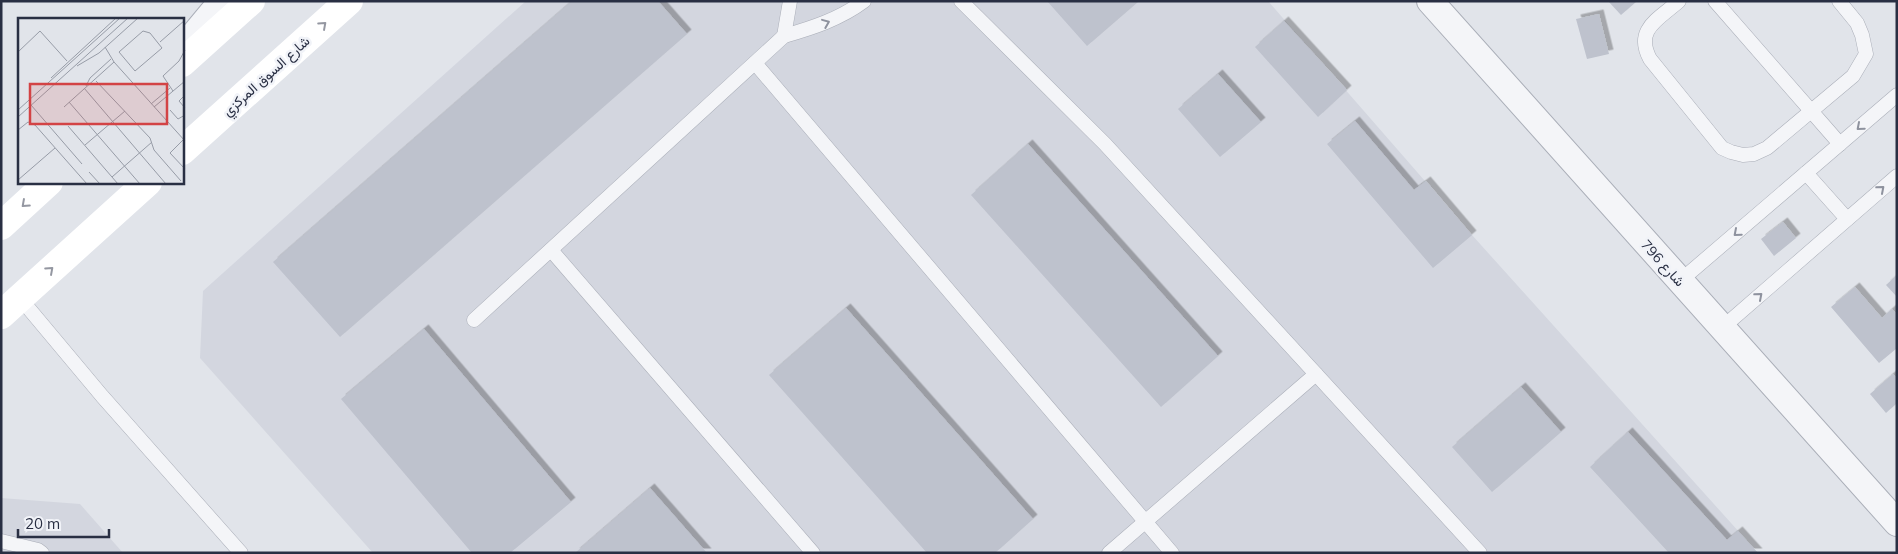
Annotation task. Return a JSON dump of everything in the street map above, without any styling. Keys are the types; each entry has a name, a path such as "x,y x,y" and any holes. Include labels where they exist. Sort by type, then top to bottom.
{"main road":[{"path":"184,61 251,1"},
{"name":"شارع السوق المركزي","path":"184,149 349,1"},
{"path":"1,226 47,184"},
{"path":"11,306 146,184"}],"street":[{"path":"184,46 222,1"},
{"name":"شارع 796","path":"1430,1 1897,523"}],"lane":[{"path":"784,36 790,1"},
{"path":"474,320 784,36 810,29 834,19 864,1"},
{"path":"961,1 1105,144 1480,553"},
{"path":"1679,1 1650,27 1645,35 1645,48 1650,59 1722,148 1743,155 1754,154 1774,143 1853,76 1866,54 1857,23 1839,1"},
{"path":"1715,1 1840,144"},
{"path":"754,63 1172,553"},
{"path":"1680,281 1897,95"},
{"path":"1806,173 1848,219"},
{"path":"1722,328 1897,176"},
{"path":"550,250 813,553"},
{"path":"11,306 102,396 241,553"},
{"path":"1109,553 1316,374"},
{"path":"1,541 38,550 42,553"}],"shaded area":[{"path":"526,1 1268,1 1472,235 1758,553 373,553 200,358 203,291"},
{"path":"1,498 80,504 123,553 1,553"}],"building":[{"path":"572,1 658,1 687,34 340,337 273,262"},
{"path":"1047,1 1139,1 1087,46"},
{"path":"1608,1 1637,1 1621,15"},
{"path":"1599,14 1609,54 1587,59 1576,19"},
{"path":"1284,21 1347,90 1318,117 1255,47"},
{"path":"1218,74 1261,122 1220,157 1178,109"},
{"path":"1355,121 1414,190 1426,181 1472,235 1433,268 1327,144"},
{"path":"1028,144 1218,356 1161,407 971,195"},
{"path":"1783,222 1796,238 1774,256 1761,239"},
{"path":"1897,275 1897,297 1886,285"},
{"path":"1855,287 1882,318 1892,309 1897,314 1897,348 1879,363 1831,307"},
{"path":"846,308 1033,519 995,553 927,553 769,375"},
{"path":"424,329 571,502 510,553 472,553 341,399"},
{"path":"1893,374 1897,378 1897,403 1886,413 1870,394"},
{"path":"1521,387 1561,432 1492,492 1452,447"},
{"path":"1628,432 1727,540 1738,531 1758,553 1669,553 1590,467"},
{"path":"650,488 707,553 575,553"}]}
